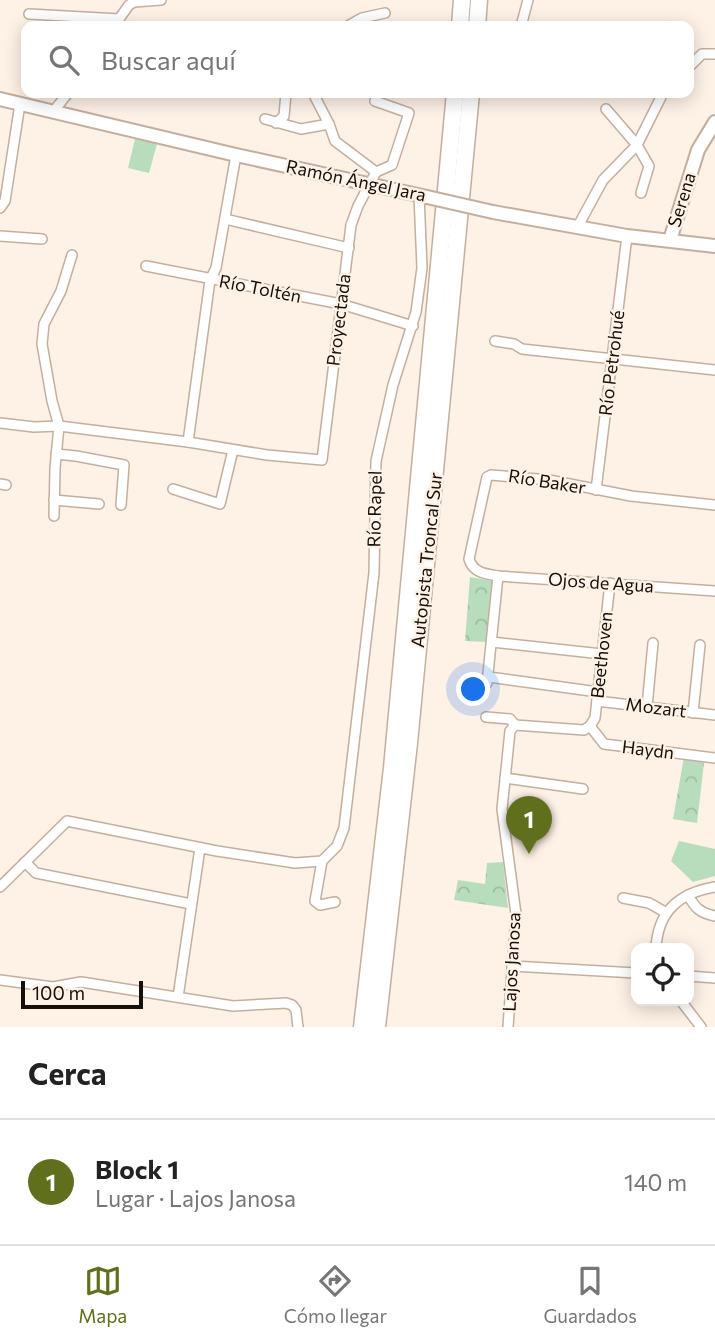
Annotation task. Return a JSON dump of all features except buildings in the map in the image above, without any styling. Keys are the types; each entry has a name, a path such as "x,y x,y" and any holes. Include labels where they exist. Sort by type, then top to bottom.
{"highway":[{"path":"460,21 462,0"},
{"path":"477,21 479,0"},
{"name":"Autopista Troncal Sur","path":"362,1027 392,768 455,98"},
{"name":"Autopista Troncal Sur","path":"377,1027 411,729 471,98"}],"main road":[{"name":"Ramón Ángel Jara","path":"0,99 236,155 372,178 423,196 493,212 627,236 715,246"},
{"name":"Serena","path":"670,240 698,150 715,122"}],"street":[{"path":"118,21 134,2 162,0"},
{"path":"522,21 528,0"},
{"path":"357,21 385,13"},
{"path":"29,15 95,21"},
{"path":"694,62 702,54 715,54"},
{"path":"53,111 64,98"},
{"path":"276,123 284,116 286,98"},
{"path":"316,98 330,124 335,141 372,178"},
{"name":"Proyectada","path":"233,450 322,460 351,225 372,178 392,165 409,113 375,101 376,98"},
{"path":"578,226 603,180 637,145 660,98"},
{"path":"0,208 5,201 20,104"},
{"path":"606,109 637,145 649,166 640,193"},
{"path":"265,119 301,129 330,124"},
{"path":"188,442 210,279 216,268 236,155"},
{"name":"Río Rapel","path":"322,861 337,846 344,828 374,573 376,461 393,385 413,327 422,268 423,196"},
{"path":"225,219 349,248"},
{"path":"0,236 42,239"},
{"name":"Río Petrohué","path":"596,490 627,236"},
{"path":"54,516 56,454 60,426 52,401 42,344 44,324 61,291 72,255"},
{"name":"Río Toltén","path":"146,266 341,304 413,327"},
{"path":"495,341 513,344 522,349 715,370"},
{"path":"0,423 34,427 60,426 233,450 220,504 173,489"},
{"path":"56,454 124,465 121,505"},
{"name":"Río Baker","path":"486,574 476,571 469,559 487,477 498,475 548,480 596,490 715,505"},
{"path":"54,500 99,504"},
{"name":"Ojos de Agua","path":"486,574 715,591"},
{"path":"498,576 492,642 602,654"},
{"name":"Beethoven","path":"590,726 595,718 610,583"},
{"name":"Mozart","path":"492,642 488,680 648,707 715,715"},
{"path":"648,707 653,643"},
{"path":"693,713 700,645"},
{"path":"486,717 510,719 515,725 584,730 590,726"},
{"name":"Lajos Janosa","path":"509,1027 516,914 502,809 510,731 515,725"},
{"name":"Haydn","path":"590,726 604,744 715,758"},
{"path":"505,778 583,789"},
{"path":"0,887 67,821 200,848 295,863 322,861 315,901 320,905 335,902"},
{"path":"178,997 200,848"},
{"path":"25,862 36,873 191,904"},
{"path":"656,943 665,912 688,894 715,887"},
{"path":"688,894 702,914 715,916"},
{"path":"624,898 649,903 665,912"},
{"path":"512,966 631,973"},
{"path":"694,976 715,978"},
{"path":"0,980 53,987 82,982 233,1006 286,1003 292,1004 296,1010 298,1027"},
{"path":"685,1006 701,1027"}],"green space":[{"path":"135,139 157,144 149,173 128,168"},
{"path":"470,577 493,581 488,642 465,641"},
{"path":"684,757 704,763 697,823 673,819"},
{"path":"679,841 715,849 715,876 693,882 671,861"},
{"path":"503,862 508,908 454,900 458,880 485,884 487,863"}],"place":[{"name":"Block 1","path":"529,854"}]}
